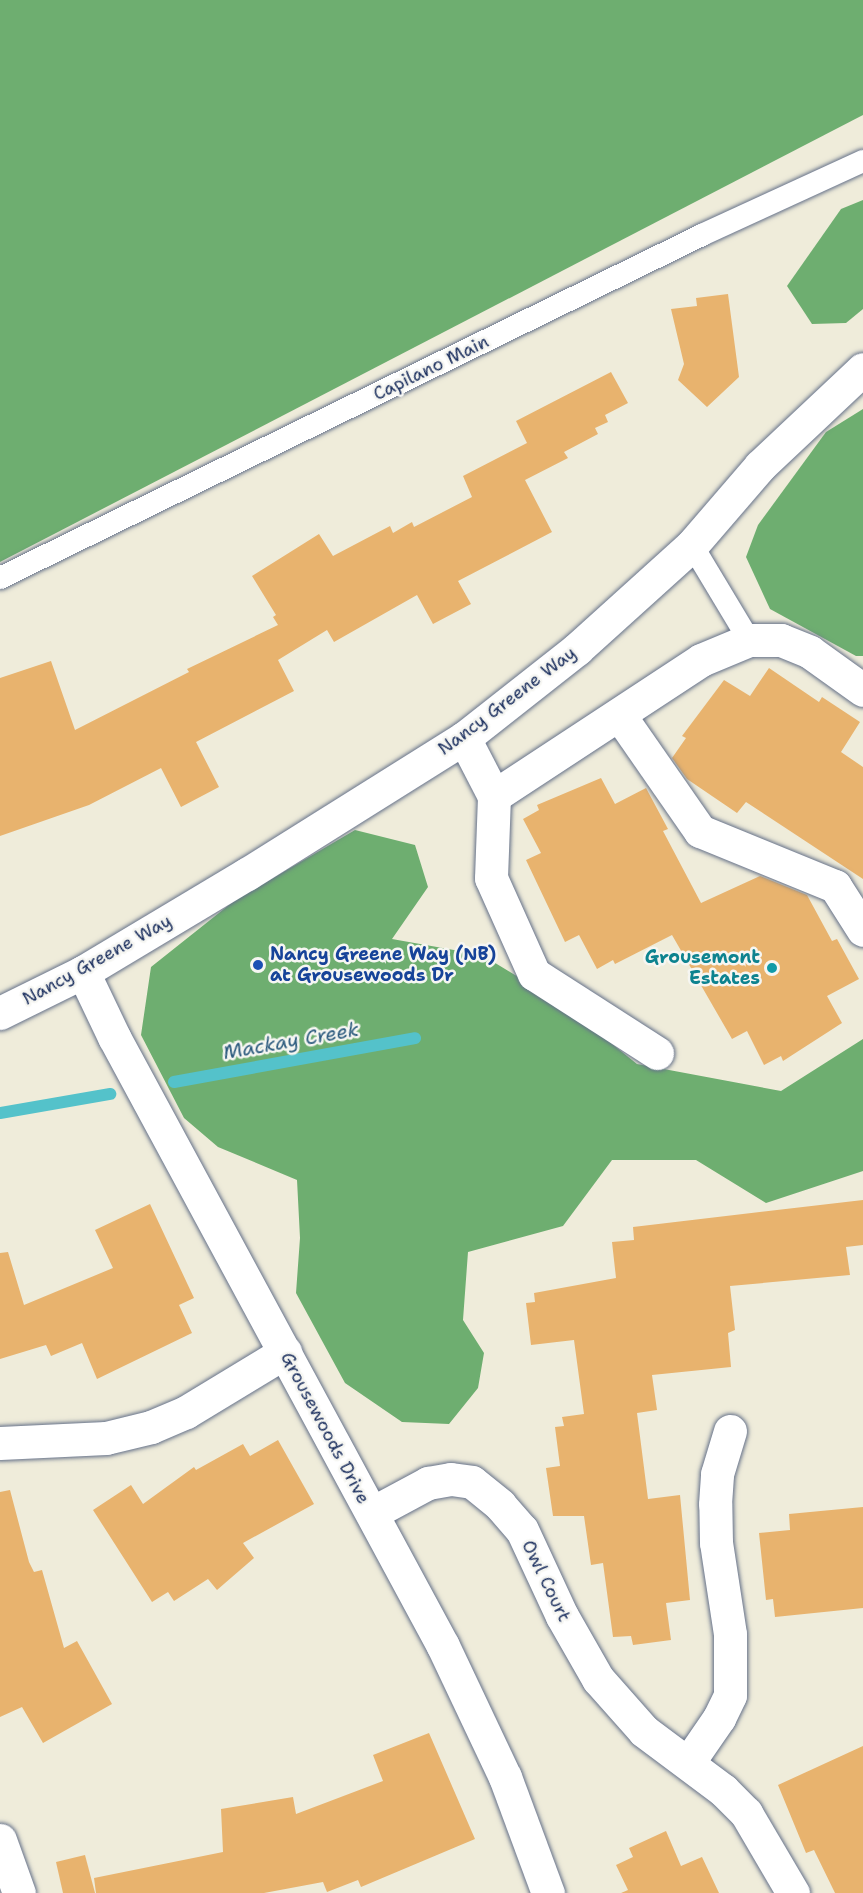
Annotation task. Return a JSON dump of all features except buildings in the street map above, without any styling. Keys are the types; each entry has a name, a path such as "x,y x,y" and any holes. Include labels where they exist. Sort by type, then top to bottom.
{"street":[{"name":"Nancy Greene Way","path":"0,1013 83,972 464,738 577,649 692,545 760,466 863,369"},
{"path":"494,796 620,716 701,660 749,640 781,640 810,652 863,690"},
{"path":"620,716 700,831 835,886 863,930"},
{"path":"464,738 494,796 492,878 534,974 657,1053"},
{"name":"Grousewoods Drive","path":"83,972 114,1037 443,1646 506,1777 543,1892"},
{"path":"0,1443 106,1438 152,1427 186,1412 285,1352"},
{"path":"688,1763 719,1718 730,1695 730,1634 716,1543 715,1504 717,1474 730,1431"},
{"name":"Owl Court","path":"372,1513 428,1483 472,1482 522,1530 562,1616 598,1679 644,1731 688,1763 746,1813 793,1893"},
{"path":"0,1840 19,1893"}],"lane":[{"name":"Capilano Main","path":"0,578 702,235 863,161"},
{"path":"692,545 749,640"}],"green space":[{"path":"0,0 863,0 863,115 0,562"},
{"path":"863,200 863,309 846,323 812,324 787,286 841,209"},
{"path":"863,409 863,656 856,656 770,609 746,557 758,525 826,432"},
{"path":"355,830 415,845 428,887 392,939 482,955 561,1003 637,1064 781,1091 863,1039 863,1171 766,1203 696,1160 612,1160 563,1226 468,1252 463,1320 484,1353 478,1388 449,1424 402,1422 345,1383 296,1293 300,1238 297,1180 218,1147 184,1118 141,1035 151,967 234,901"}],"waterway":[{"name":"Mackay Creek","path":"174,1082 415,1038"},
{"name":"Mackay Creek","path":"0,1113 110,1094"}],"place":[{"name":"Nancy Greene Way (NB) at Grousewoods Dr","path":"258,965"},
{"name":"Grousemont Estates","path":"772,968"}]}
